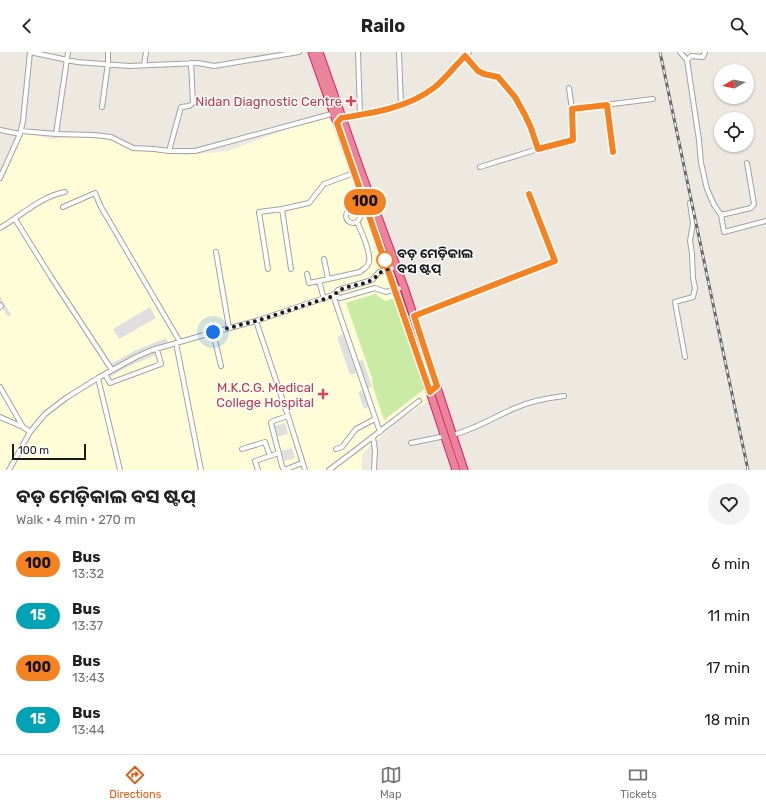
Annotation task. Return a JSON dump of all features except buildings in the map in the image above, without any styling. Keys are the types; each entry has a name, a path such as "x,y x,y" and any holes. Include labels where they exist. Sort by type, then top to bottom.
{"highway":[{"path":"312,52 404,287 464,470"},
{"path":"319,52 354,172 396,290 456,470"}],"street":[{"path":"0,178 21,133 30,52 67,60 129,66 192,63 214,66 299,52"},
{"path":"56,134 68,52"},
{"path":"102,107 108,52"},
{"path":"144,65 146,52"},
{"path":"358,52 360,115"},
{"path":"399,52 401,105"},
{"path":"0,130 21,133 94,135 111,137 134,148 169,151 195,151 338,116 360,115 401,105 435,86 469,52"},
{"path":"680,52 687,60 704,179 714,205 721,214 724,232 766,221"},
{"path":"687,60 691,56 703,57 705,52"},
{"path":"465,56 478,71 498,77 515,97 531,128 538,149"},
{"path":"169,151 181,107 189,106 193,102 192,63"},
{"path":"480,168 538,149 573,140 572,109 569,88"},
{"path":"572,109 653,99"},
{"path":"607,105 613,152"},
{"path":"721,214 751,208 754,204 747,163"},
{"path":"268,270 259,212 310,204 324,184 354,172"},
{"path":"0,228 38,203 57,193 65,192"},
{"path":"63,207 96,193 101,207 178,342 201,470"},
{"path":"414,316 555,261 529,194"},
{"path":"686,357 675,302 693,297 695,288 690,240 692,223 690,203"},
{"path":"282,209 291,269"},
{"path":"15,219 112,370"},
{"path":"307,274 309,284 360,272 365,268 369,263 369,256 357,222"},
{"path":"216,252 228,328"},
{"path":"324,259 328,279"},
{"path":"10,469 30,432 45,414 66,398 136,357 178,342 256,321 333,296 338,290 372,280 380,272 396,267"},
{"path":"319,281 324,299"},
{"path":"333,296 340,298 375,288 386,292 404,287"},
{"path":"333,296 380,432"},
{"path":"256,321 288,416 304,470"},
{"path":"213,332 221,366"},
{"path":"105,374 110,383 161,364 157,349"},
{"path":"98,378 120,470"},
{"path":"430,392 437,386"},
{"path":"0,387 23,427"},
{"path":"411,443 465,432 527,403 544,398 564,396"},
{"path":"329,470 419,401"},
{"path":"288,416 271,423 276,445 284,470 302,463"},
{"path":"0,417 23,427 30,432"},
{"path":"336,449 342,447 356,429 375,419"},
{"path":"372,437 375,450 374,470"},
{"path":"242,449 265,442 270,456"},
{"path":"267,448 276,445"},
{"path":"258,470 255,461 279,453"}],"shaded area":[{"path":"332,112 434,398 401,418 362,454 362,470 0,470 0,181 23,132 51,139 87,137 111,140 130,149 186,155 229,151"},
{"path":"0,296 11,315 8,317 0,304"},
{"path":"150,307 156,318 119,339 113,329"},
{"path":"343,334 357,373 350,375 337,337"},
{"path":"166,338 168,342 135,354 112,367 111,364 134,351"},
{"path":"155,352 156,355 131,365 110,377 109,375 129,363"},
{"path":"363,360 372,387 367,389 358,361"},
{"path":"363,390 369,407 364,409 358,392"},
{"path":"285,423 288,434 276,437 273,426"},
{"path":"292,448 295,458 284,461 281,451"}],"green space":[{"path":"375,294 385,301 395,298 427,387 384,420 373,387 372,378 346,303"}],"railway":[{"path":"660,52 748,470"}],"bus line":[{"name":"100","path":"529,194 555,261 518,274 414,316 437,386 430,392 337,123 341,118 380,111 412,100 435,86 465,56 478,71 498,77 515,97 531,128 538,149 573,140 572,109 607,105 613,152"}],"place":[{"name":"Nidan Diagnostic Centre","path":"351,101"},
{"name":"ବଡ଼ ମେଡ଼ିକାଲ ବସ ଷ୍ଟପ୍","path":"385,260"},
{"name":"M.K.C.G. Medical College Hospital","path":"323,394"}],"route":[{"path":"213,332 256,321 333,296 338,290 372,280 380,272 388,269 385,260"}]}
